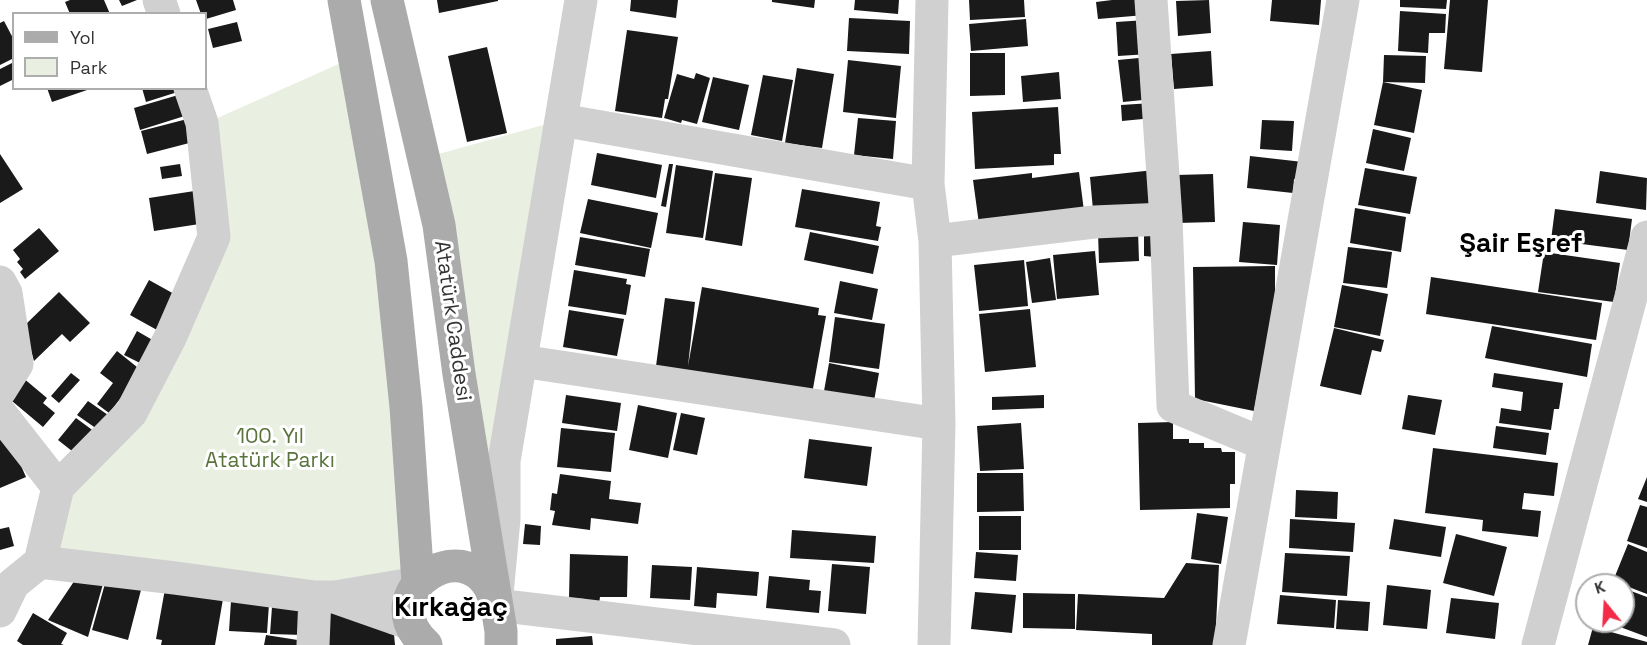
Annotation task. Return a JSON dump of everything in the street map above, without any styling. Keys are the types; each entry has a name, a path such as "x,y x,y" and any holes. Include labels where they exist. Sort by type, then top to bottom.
{"main road":[{"path":"344,0 391,261 406,407 418,583"},
{"name":"Atatürk Caddesi","path":"387,0 439,225 459,374 501,631 501,645"},
{"path":"417,638 408,610 411,596 418,583 429,573 442,567 457,566 471,570 484,579 492,590 496,605 496,619 490,632 479,645"}],"street":[{"path":"581,0 504,461 504,519 496,605 834,645"},
{"path":"932,0 928,184 935,241 939,424 934,645"},
{"path":"1151,0 1166,219 1173,406 1264,444"},
{"path":"1229,645 1343,0"},
{"path":"0,610 13,584 40,562 58,487 131,413 170,338 214,237 202,123 191,90"},
{"path":"561,120 928,184"},
{"path":"935,241 1094,222 1166,219"},
{"path":"1538,645 1647,237"},
{"path":"0,282 6,293 17,364 0,391"},
{"path":"520,361 939,424"},
{"path":"0,413 58,487"},
{"path":"40,562 325,597 418,583"},
{"path":"325,597 417,638"},
{"path":"313,645 325,597"}],"green space":[{"name":"100. Yıl Atatürk Parkı","path":"352,58 416,581 335,595 43,560 59,488 132,415 217,238 204,124"},
{"path":"561,120 496,605 424,158"}],"building":[{"path":"104,0 109,12 69,12 65,2"},
{"path":"119,0 137,0 122,6"},
{"path":"196,0 233,0 236,10 207,19 207,12 200,12"},
{"path":"437,0 498,0 498,1 439,13"},
{"path":"631,0 678,0 676,18 630,11"},
{"path":"772,0 815,0 814,8 772,2"},
{"path":"855,0 899,0 898,14 854,10"},
{"path":"969,0 1024,0 1025,17 970,20"},
{"path":"1144,0 1145,15 1098,19 1096,2"},
{"path":"1209,0 1211,33 1178,36 1176,1"},
{"path":"1272,0 1321,0 1319,25 1270,21"},
{"path":"1400,0 1447,0 1446,9 1400,7"},
{"path":"1450,0 1488,0 1482,72 1444,69"},
{"path":"1400,11 1446,14 1445,33 1429,33 1428,53 1398,51"},
{"path":"849,18 910,21 909,54 847,51"},
{"path":"1026,19 1028,46 971,51 969,24"},
{"path":"1146,20 1149,54 1118,56 1116,22"},
{"path":"4,21 12,36 12,59 0,65 0,23"},
{"path":"237,22 242,41 213,48 208,29"},
{"path":"627,30 678,37 668,99 665,99 662,118 615,111"},
{"path":"487,47 507,133 467,142 448,56"},
{"path":"1211,51 1213,86 1174,89 1171,54"},
{"path":"970,53 1005,53 1005,95 970,96"},
{"path":"1384,55 1426,56 1425,83 1383,82"},
{"path":"1149,57 1153,99 1123,102 1118,60"},
{"path":"848,60 901,66 896,118 843,112"},
{"path":"12,63 12,80 0,86 0,69"},
{"path":"797,68 834,74 822,148 785,143"},
{"path":"1059,72 1061,99 1023,102 1021,76"},
{"path":"696,73 710,78 697,124 682,120 681,123 664,118 677,74 694,79"},
{"path":"763,75 793,80 782,141 751,135"},
{"path":"713,77 749,85 739,130 702,122"},
{"path":"1383,82 1422,90 1414,133 1374,125"},
{"path":"48,90 87,90 52,102"},
{"path":"143,90 184,90 146,102"},
{"path":"185,93 191,114 140,130 134,108"},
{"path":"1152,103 1153,118 1122,121 1121,105"},
{"path":"1058,107 1061,154 1054,154 1054,165 975,169 972,112"},
{"path":"191,118 197,141 147,154 141,131"},
{"path":"858,118 896,121 893,159 854,155"},
{"path":"1262,120 1294,121 1292,151 1260,149"},
{"path":"1373,129 1411,138 1404,171 1366,163"},
{"path":"597,153 662,165 656,198 591,185"},
{"path":"0,154 23,189 0,203"},
{"path":"1250,156 1303,162 1301,180 1294,179 1293,193 1247,188"},
{"path":"180,164 182,176 162,179 160,167"},
{"path":"669,164 673,164 666,207 661,206"},
{"path":"676,165 713,171 703,238 666,233"},
{"path":"1365,168 1417,177 1410,214 1358,205"},
{"path":"1154,170 1158,203 1093,210 1090,177"},
{"path":"1600,171 1647,178 1646,210 1596,203"},
{"path":"1079,172 1084,211 979,224 973,180 1032,173 1032,178"},
{"path":"715,173 752,178 742,246 705,240"},
{"path":"1213,174 1215,222 1177,223 1176,175"},
{"path":"802,189 880,202 876,226 881,227 878,241 795,227"},
{"path":"201,190 206,223 154,231 149,198"},
{"path":"588,199 658,213 651,248 580,233"},
{"path":"1355,208 1406,217 1401,252 1350,243"},
{"path":"1555,209 1632,219 1628,250 1551,240"},
{"path":"1243,222 1280,225 1277,265 1239,262"},
{"path":"39,228 59,251 25,279 20,272 23,269 17,262 20,259 13,250"},
{"path":"1138,230 1139,261 1099,263 1098,232"},
{"path":"810,232 879,246 873,274 804,260"},
{"path":"1144,232 1155,232 1156,257 1144,256"},
{"path":"580,237 650,249 645,277 575,265"},
{"path":"1348,247 1392,252 1387,288 1343,283"},
{"path":"1095,251 1099,295 1057,299 1053,255"},
{"path":"1544,252 1620,263 1614,302 1538,292"},
{"path":"1050,258 1056,300 1032,303 1026,262"},
{"path":"1024,260 1028,306 979,311 974,265"},
{"path":"1275,266 1275,298 1254,411 1195,399 1193,267"},
{"path":"574,270 627,279 626,284 631,285 626,315 568,306"},
{"path":"1431,277 1602,303 1596,340 1426,314"},
{"path":"149,280 176,295 157,330 130,315"},
{"path":"840,281 878,289 872,320 834,313"},
{"path":"1342,285 1388,294 1380,336 1334,327"},
{"path":"702,287 819,308 818,315 826,316 812,394 656,366 665,298 695,302 688,366"},
{"path":"59,292 90,323 70,342 62,334 34,361 24,326"},
{"path":"1030,309 1036,367 985,372 979,314"},
{"path":"569,310 624,319 617,356 563,347"},
{"path":"835,317 885,324 879,369 829,362"},
{"path":"1492,326 1592,344 1587,377 1485,358"},
{"path":"1334,328 1384,340 1381,352 1372,350 1361,395 1320,386"},
{"path":"137,331 156,342 144,365 124,355"},
{"path":"117,351 142,371 109,413 97,404 113,383 100,373"},
{"path":"829,363 879,373 874,401 824,391"},
{"path":"71,373 80,380 59,403 51,396"},
{"path":"1494,373 1563,383 1559,409 1554,409 1551,430 1499,423 1501,408 1521,411 1523,392 1492,387"},
{"path":"22,377 47,398 43,403 55,413 43,427 6,396"},
{"path":"566,395 621,403 617,431 562,423"},
{"path":"1044,395 1044,408 992,410 992,397"},
{"path":"1408,395 1442,400 1435,435 1402,429"},
{"path":"88,401 108,415 97,429 77,415"},
{"path":"638,405 677,413 668,458 629,450"},
{"path":"681,413 705,418 697,455 673,450"},
{"path":"76,418 95,432 77,455 58,440"},
{"path":"1173,422 1173,439 1189,439 1189,443 1204,443 1204,448 1221,448 1222,452 1235,452 1235,484 1230,484 1230,508 1140,510 1138,423"},
{"path":"1021,423 1024,469 980,471 977,426"},
{"path":"1496,426 1549,433 1546,455 1493,448"},
{"path":"561,428 615,433 611,472 557,467"},
{"path":"8,436 26,477 0,488 0,439"},
{"path":"809,439 872,447 867,486 804,478"},
{"path":"1433,448 1558,463 1554,496 1524,493 1522,509 1541,511 1538,537 1482,531 1483,520 1425,513"},
{"path":"977,473 1023,473 1024,511 977,512"},
{"path":"560,474 611,481 609,499 641,503 638,524 591,518 590,530 552,525 555,511 550,510 552,493 557,494"},
{"path":"1647,477 1647,502 1638,499"},
{"path":"1296,490 1338,492 1337,519 1295,517"},
{"path":"1640,505 1647,507 1647,548 1627,541"},
{"path":"1197,513 1228,517 1221,564 1191,559"},
{"path":"979,516 1021,516 1021,550 979,550"},
{"path":"1290,519 1355,523 1353,552 1289,548"},
{"path":"1394,519 1446,527 1441,557 1389,549"},
{"path":"525,524 541,526 540,545 523,544"},
{"path":"9,527 14,546 0,550 0,529"},
{"path":"792,530 876,536 874,563 790,558"},
{"path":"1456,534 1507,547 1494,596 1443,583"},
{"path":"1628,544 1647,552 1647,594 1635,589 1635,573 1616,573"},
{"path":"976,552 1018,555 1016,581 974,578"},
{"path":"1285,553 1350,556 1347,596 1282,592"},
{"path":"570,554 628,556 627,597 600,597 599,604 585,603 585,599 569,598"},
{"path":"1186,563 1219,565 1215,645 1152,645 1152,634 1076,630 1078,594 1164,598"},
{"path":"832,564 870,567 866,614 828,611"},
{"path":"652,565 692,567 690,600 650,598"},
{"path":"697,567 759,572 757,596 717,593 716,608 694,606"},
{"path":"769,576 810,580 809,590 821,591 819,613 766,608"},
{"path":"77,577 103,584 88,637 48,620"},
{"path":"106,580 141,590 128,640 92,630"},
{"path":"1387,585 1431,590 1427,629 1383,625"},
{"path":"165,589 223,599 215,645 161,645 162,640 156,639"},
{"path":"975,592 1016,595 1012,633 971,629"},
{"path":"1635,592 1647,597 1647,637 1635,633"},
{"path":"1023,593 1075,594 1075,629 1023,628"},
{"path":"1280,595 1336,600 1334,628 1277,624"},
{"path":"1451,598 1499,603 1495,639 1446,633"},
{"path":"1338,600 1370,602 1368,631 1336,629"},
{"path":"231,601 269,604 267,633 229,631"},
{"path":"272,607 304,609 303,635 270,634"},
{"path":"363,612 388,618 389,634 394,634 395,645 326,645 325,613"},
{"path":"33,613 67,633 61,644 64,645 23,645 17,641"},
{"path":"1591,633 1615,633 1647,642 1647,645 1588,645"},
{"path":"266,635 304,641 303,645 264,645"},
{"path":"592,636 593,645 556,645 556,639"}],"district":[{"name":"Şair Eşref","path":"1521,245"},
{"name":"Kırkağaç","path":"451,609"}]}
